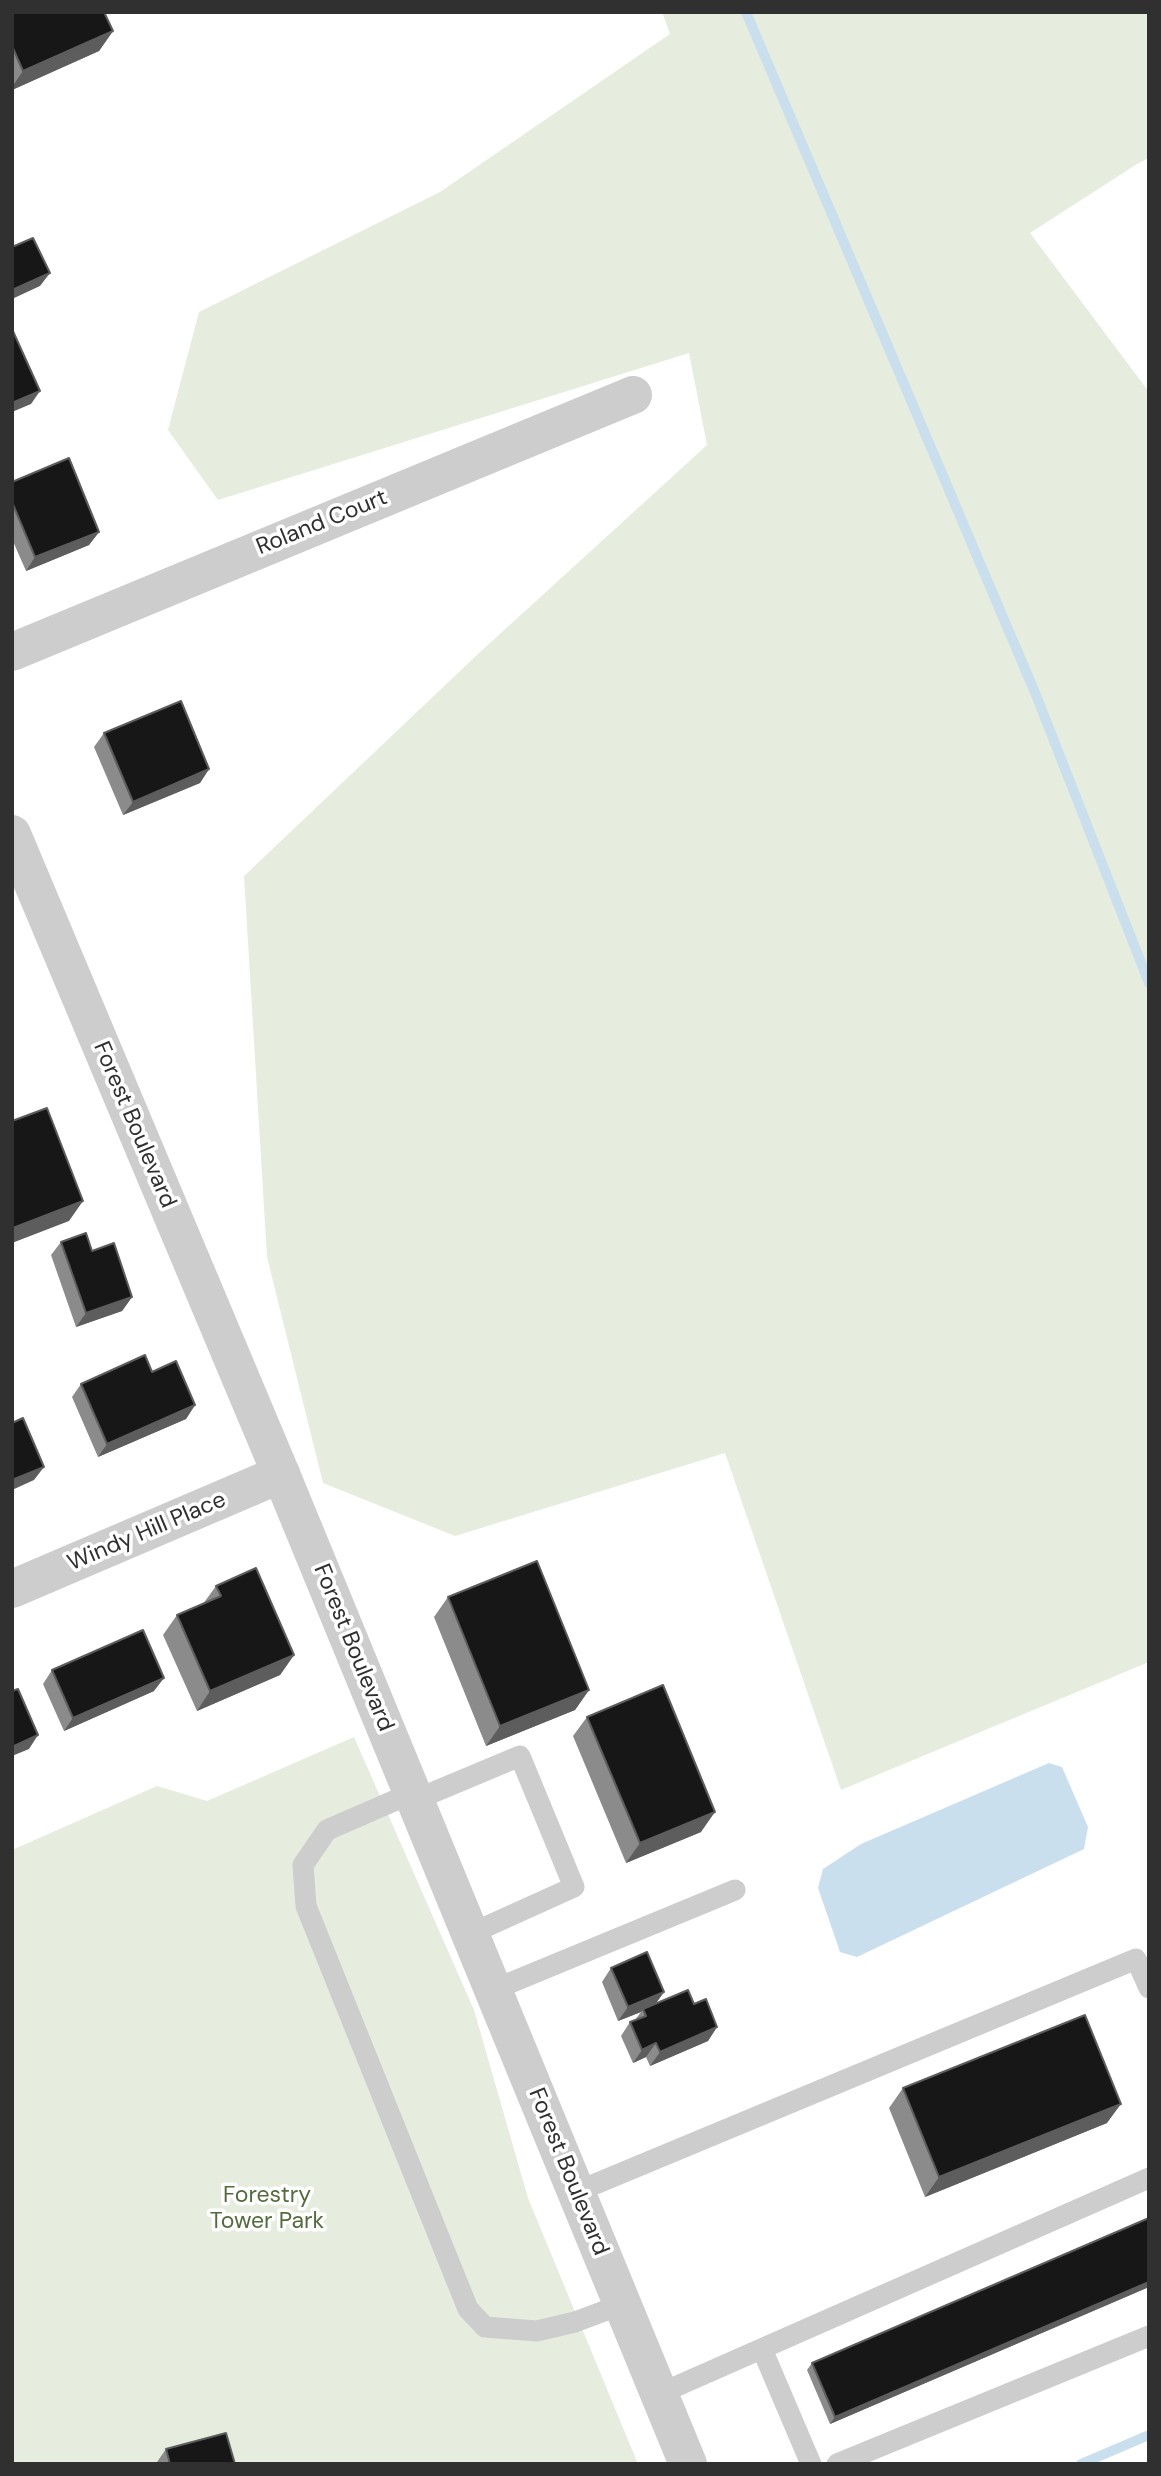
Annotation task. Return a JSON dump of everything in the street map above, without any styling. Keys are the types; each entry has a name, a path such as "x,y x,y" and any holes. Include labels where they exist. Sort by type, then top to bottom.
{"street":[{"name":"Roland Court","path":"12,652 633,395"},
{"name":"Forest Boulevard","path":"12,834 281,1474 688,2464"},
{"name":"Windy Hill Place","path":"12,1589 281,1474"}],"lane":[{"path":"470,1934 574,1887 520,1756 327,1830 303,1865 306,1906 468,2309 485,2327 537,2331 575,2322 623,2304"},
{"path":"493,1990 735,1890"},
{"path":"576,2192 1136,1959 1149,1988"},
{"path":"659,2393 1149,2178"},
{"path":"837,2464 1149,2336"},
{"path":"762,2349 811,2464"}],"green space":[{"path":"662,12 1149,12 1149,158 1030,233 1149,392 1149,1662 841,1790 725,1453 455,1536 323,1483 267,1257 244,876 478,654 707,445 689,353 218,500 168,430 199,312 440,192 670,34"},
{"name":"Forestry Tower Park","path":"354,1737 474,2010 528,2198 638,2464 12,2464 12,1850 157,1786 207,1801"}],"water":[{"path":"1049,1763 1062,1767 1088,1827 1084,1849 857,1957 840,1952 818,1888 823,1869 861,1844"}],"building":[{"path":"12,12 104,12 113,31 23,71 12,46"},
{"path":"33,238 50,273 12,290 12,247"},
{"path":"12,329 40,391 12,403"},
{"path":"69,458 99,532 35,557 12,502 12,482"},
{"path":"181,701 209,769 133,802 104,733"},
{"path":"47,1108 83,1201 13,1228 12,1121"},
{"path":"86,1233 92,1251 114,1243 132,1297 86,1313 61,1242"},
{"path":"145,1355 152,1372 176,1361 195,1405 107,1444 81,1384"},
{"path":"23,1418 44,1467 12,1480 12,1423"},
{"path":"537,1561 589,1690 500,1726 448,1597"},
{"path":"256,1568 294,1655 210,1691 177,1615 221,1596 216,1586"},
{"path":"143,1630 164,1678 73,1718 52,1670"},
{"path":"663,1685 715,1812 640,1843 587,1717"},
{"path":"18,1689 38,1735 12,1747 12,1691"},
{"path":"647,1952 664,1992 628,2007 611,1968"},
{"path":"688,1990 694,2004 706,1999 717,2027 660,2052 656,2043 642,2050 630,2022 646,2016 643,2009"},
{"path":"1085,2015 1121,2104 939,2177 903,2088"},
{"path":"1149,2218 1149,2282 835,2417 812,2363"},
{"path":"226,2433 235,2464 170,2464 166,2449"}],"waterway":[{"path":"746,12 1036,695 1149,983"},
{"path":"1081,2464 1149,2435"}]}
